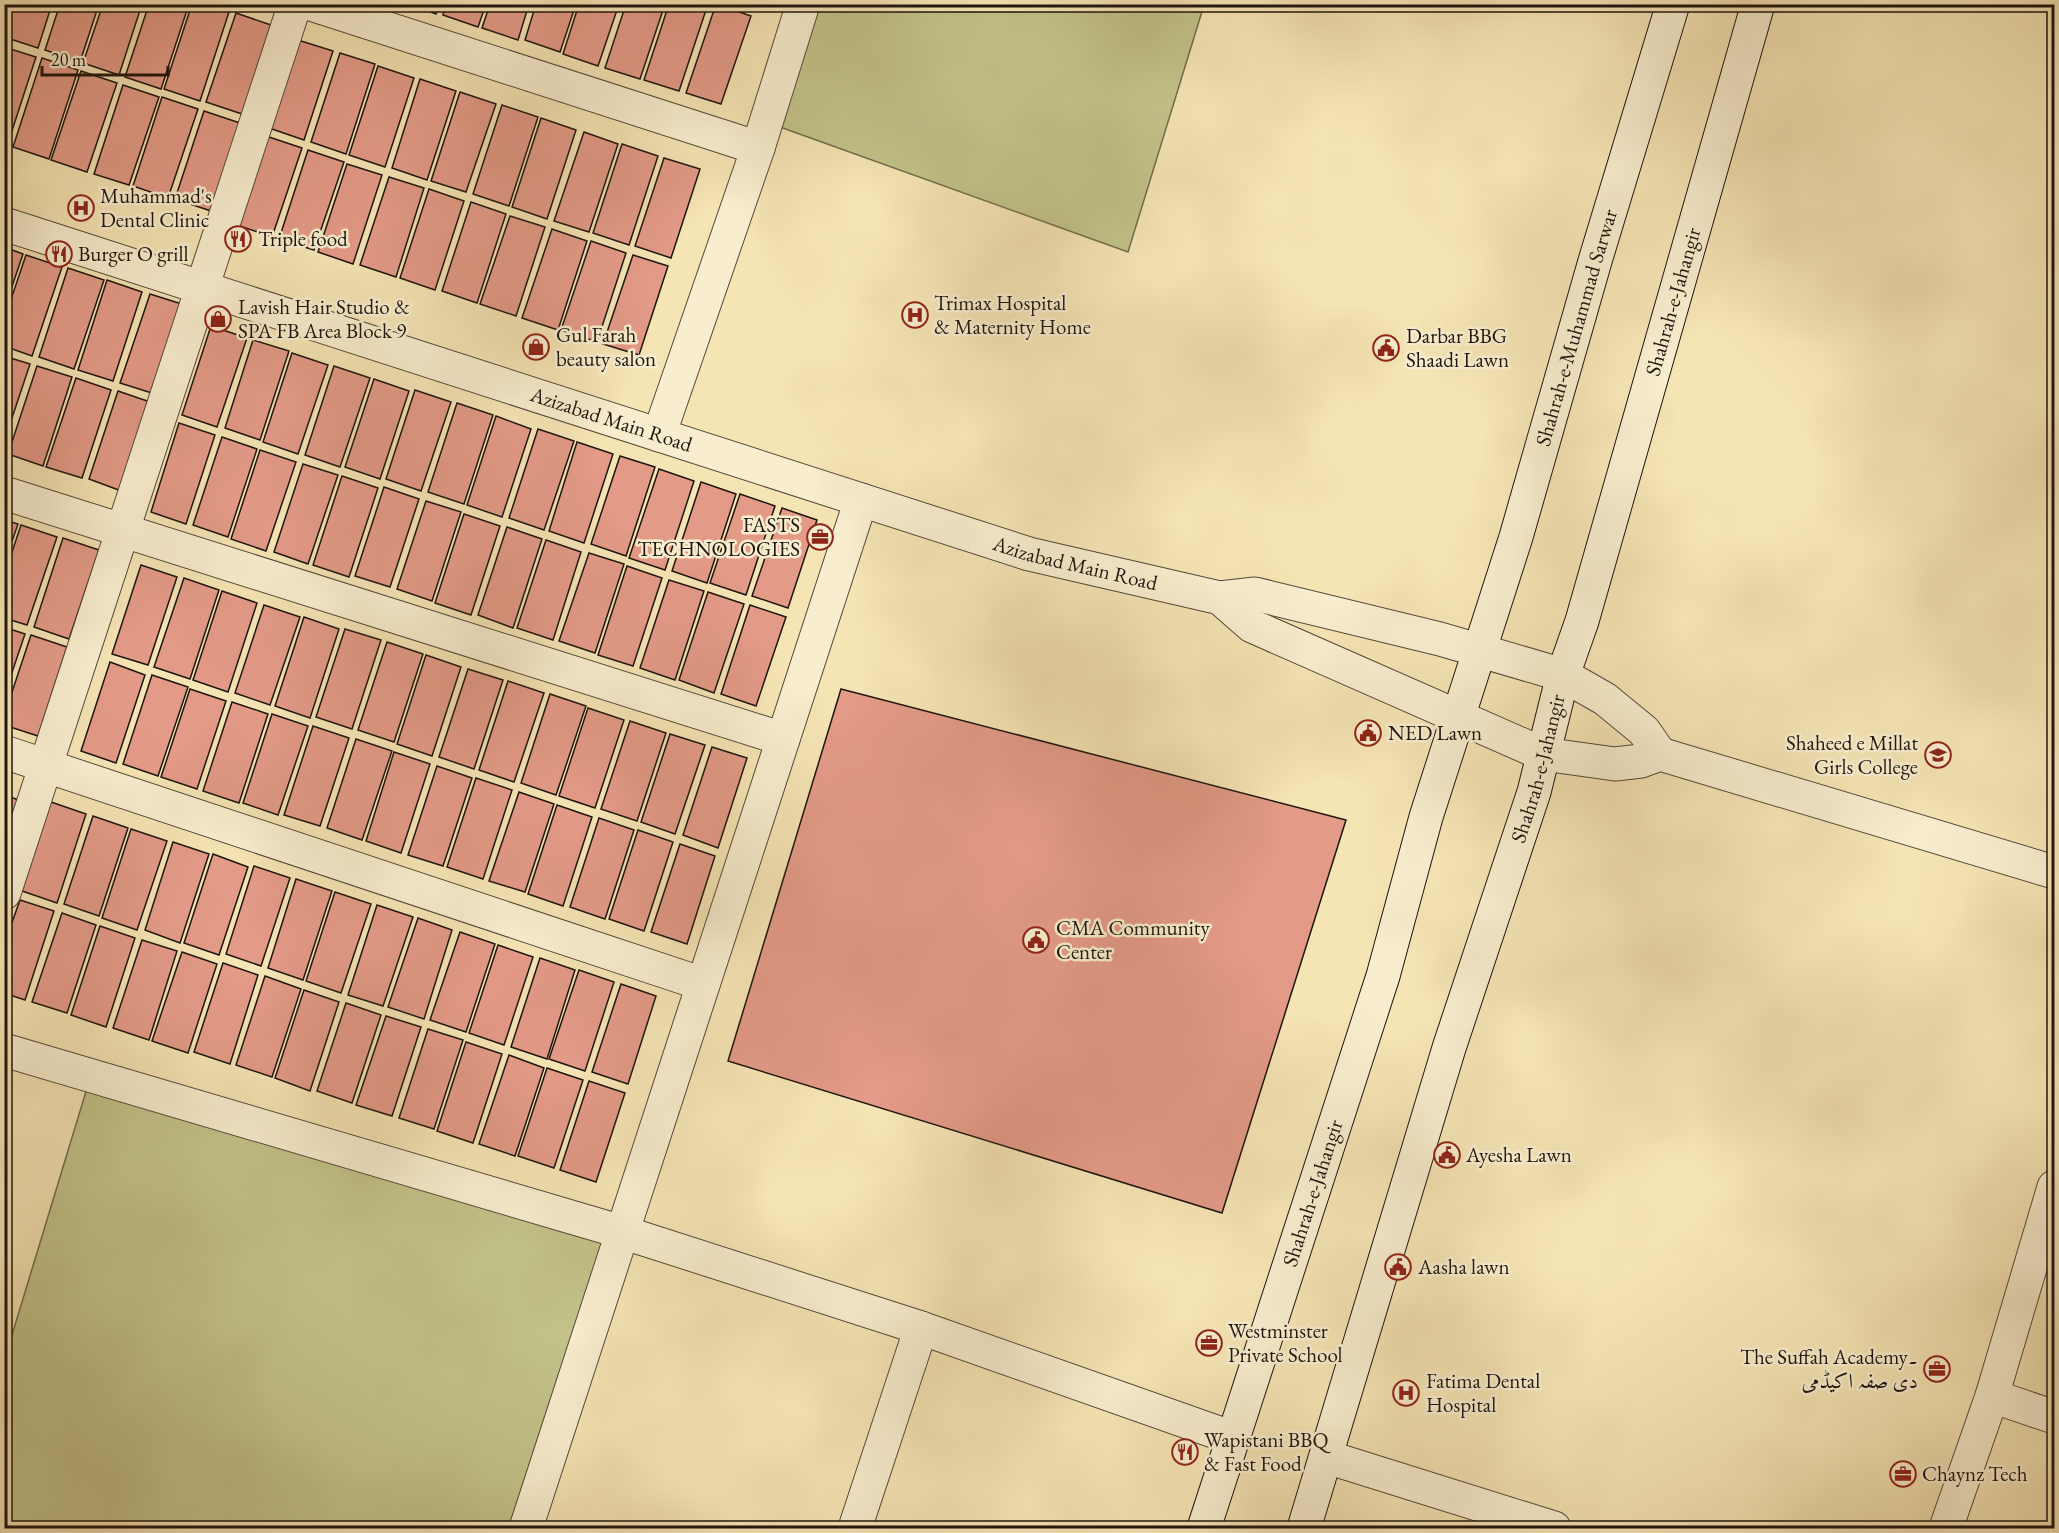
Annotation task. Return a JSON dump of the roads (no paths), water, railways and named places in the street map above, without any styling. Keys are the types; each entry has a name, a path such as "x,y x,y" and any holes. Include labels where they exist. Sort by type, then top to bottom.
{"street":[{"path":"4,893 295,4"},
{"path":"311,4 758,148"},
{"path":"659,435 758,148 803,4"},
{"name":"Shahrah-e-Muhammad Sarwar","path":"1480,650 1516,537 1595,261 1673,4"},
{"name":"Shahrah-e-Jahangir","path":"1304,1528 1449,1048 1534,792 1563,675 1582,621 1758,4"},
{"name":"Azizabad Main Road","path":"4,224 1029,554 1220,598 1255,594 1480,650 1563,675 1605,699 1644,731 1660,754 1641,761 1615,764 1544,754 1252,626 1220,598"},
{"path":"4,493 783,739"},
{"path":"526,1528 861,500"},
{"name":"Shahrah-e-Jahangir","path":"1204,1528 1383,976 1426,817 1480,650"},
{"path":"4,752 703,984"},
{"path":"1660,754 2055,872"},
{"path":"4,1050 622,1232 921,1328 1233,1438"},
{"path":"1946,1528 1992,1396 2055,1186"},
{"path":"855,1528 921,1328"},
{"path":"1992,1396 2055,1417"},
{"path":"1327,1457 1554,1528"}],"place":[{"name":"Muhammad's Dental Clinic","path":"81,208"},
{"name":"Triple food","path":"238,239"},
{"name":"Burger O grill","path":"59,254"},
{"name":"Trimax Hospital & Maternity Home","path":"915,315"},
{"name":"Lavish Hair Studio & SPA FB Area Block 9","path":"218,319"},
{"name":"Gul Farah beauty salon","path":"536,347"},
{"name":"Darbar BBG Shaadi Lawn","path":"1386,348"},
{"name":"FASTS TECHNOLOGIES","path":"820,537"},
{"name":"NED Lawn","path":"1368,733"},
{"name":"Shaheed e Millat Girls College","path":"1938,755"},
{"name":"CMA Community Center","path":"1036,940"},
{"name":"Ayesha Lawn","path":"1447,1155"},
{"name":"Aasha lawn","path":"1398,1267"},
{"name":"Westminster Private School","path":"1209,1343"},
{"name":"The Suffah Academy۔ دی صفہ اکیڈمی","path":"1937,1369"},
{"name":"Fatima Dental Hospital","path":"1406,1393"},
{"name":"Wapistani BBQ & Fast Food","path":"1185,1452"},
{"name":"Chaynz Tech","path":"1903,1474"}]}
